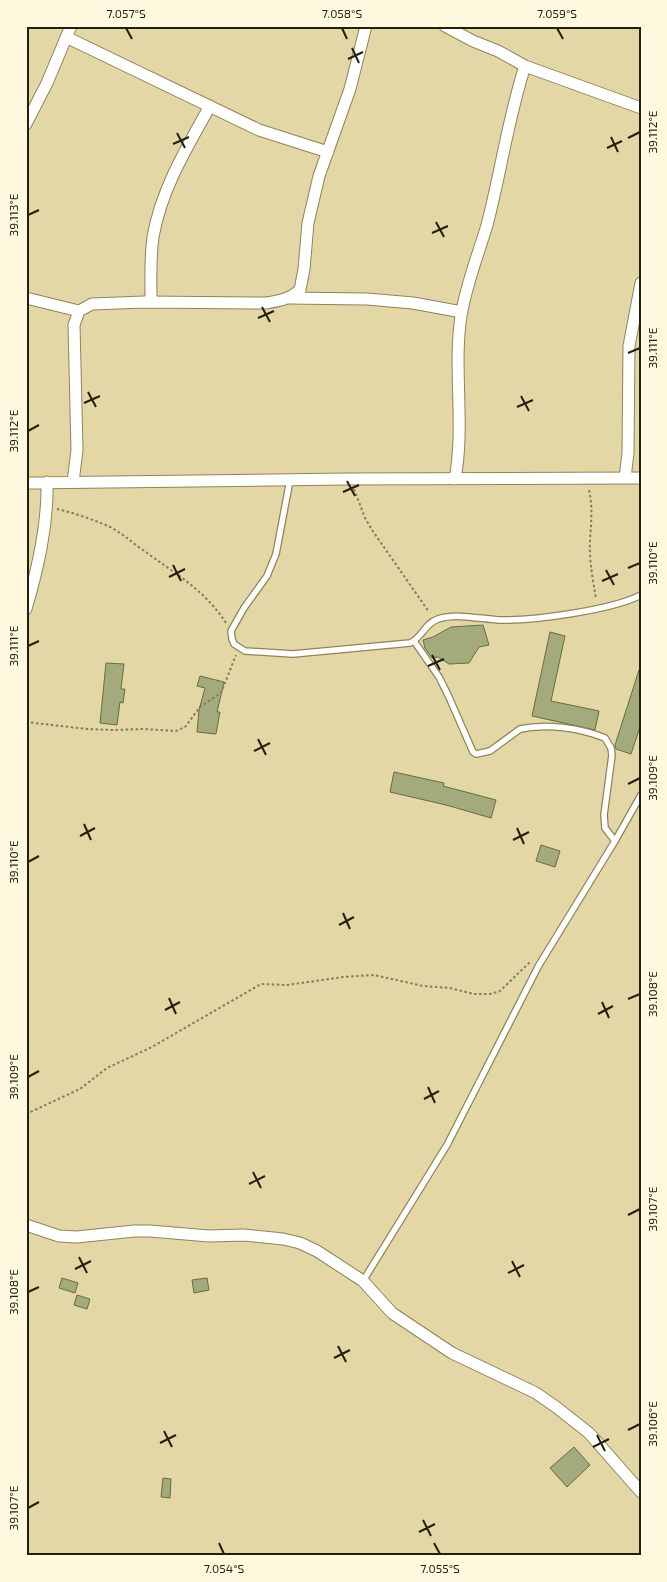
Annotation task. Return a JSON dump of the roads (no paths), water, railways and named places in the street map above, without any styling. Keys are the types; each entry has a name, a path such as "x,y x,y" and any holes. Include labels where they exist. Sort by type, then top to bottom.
{"street":[{"path":"26,124 47,84 71,26"},
{"path":"74,482 77,450 75,317 79,311 92,304 151,302 266,303 289,298 300,290 308,223 319,176 350,89 366,26"},
{"path":"445,26 525,66 641,108"},
{"path":"66,38 259,130 328,152"},
{"path":"455,479 459,456 459,380 462,312 487,224 510,118 525,66"},
{"path":"151,302 153,237 162,203 184,154 210,106"},
{"path":"625,478 628,453 629,346 641,283"},
{"path":"26,298 79,311"},
{"path":"289,298 367,299 404,302 462,312"},
{"path":"26,483 641,478"},
{"path":"26,609 36,572 48,507 47,482"},
{"path":"26,1225 59,1236 77,1237 150,1231 209,1236 244,1235 283,1239 300,1243 317,1251 363,1281 392,1313 452,1353 536,1394 556,1407 589,1433 641,1492"}],"lane":[{"path":"290,480 276,554 267,576 244,608 231,631 232,639 239,649 245,651 262,654 293,654 414,642 428,625 437,619 454,616 513,620 565,614 630,600 641,594"},
{"path":"414,642 439,677 473,752 476,754 490,751 520,730 526,728 554,727 572,729 605,738 611,748 612,756 604,816 605,828 615,841"},
{"path":"363,1281 447,1146 539,965 641,795"}]}
